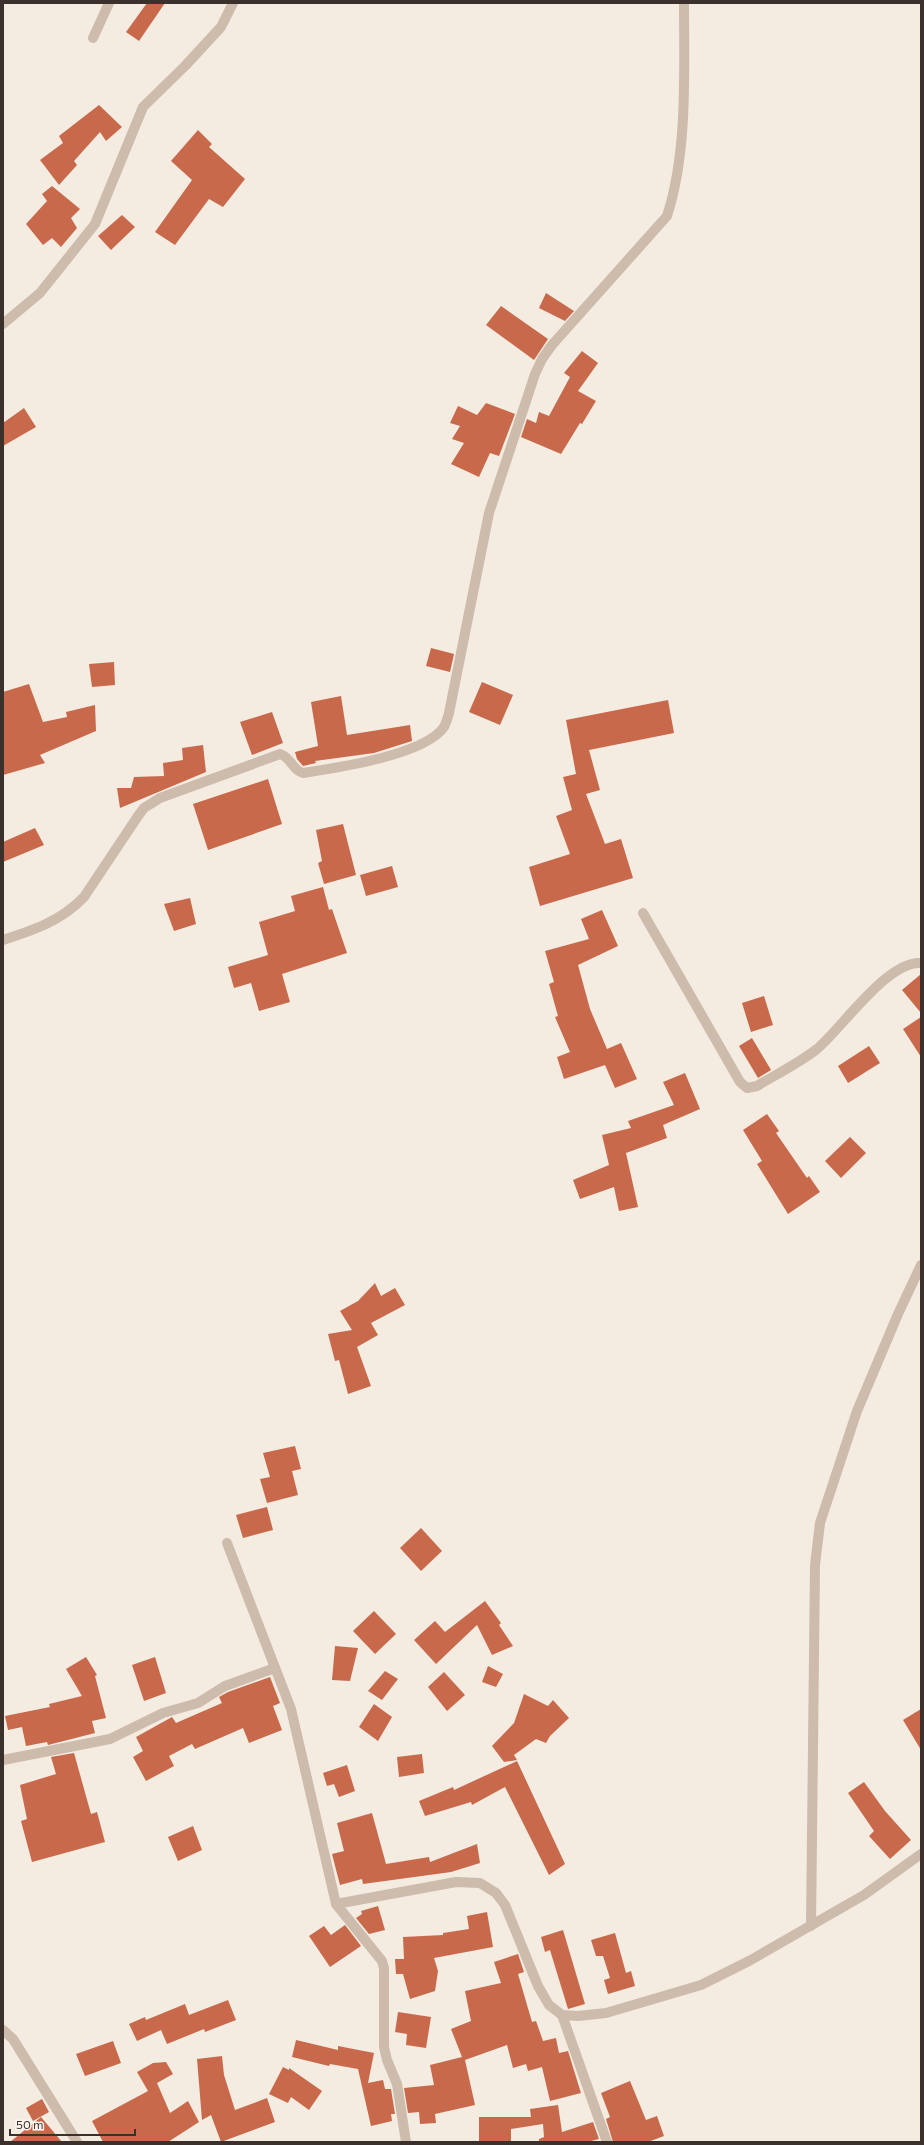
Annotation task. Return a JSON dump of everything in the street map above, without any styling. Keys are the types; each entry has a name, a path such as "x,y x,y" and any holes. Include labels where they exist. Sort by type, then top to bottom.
{"street":[{"path":"93,38 109,3"},
{"path":"3,324 40,293 95,224 143,107 185,66 221,27 233,3"},
{"path":"3,940 46,926 73,909 84,897 144,808 160,798 280,754 288,758 298,772 303,773 402,753 418,747 444,727 450,713 489,513 542,359 552,345 667,216 674,195 685,93 684,3"},
{"path":"643,913 740,1082 747,1088 757,1086 811,1053 889,975 908,964 921,963"},
{"path":"811,1926 816,1565 820,1523 857,1411 898,1314 921,1265"},
{"path":"227,1543 293,1718 336,1904 382,1960 384,1968 384,2047 387,2060 397,2084 406,2142"},
{"path":"3,1760 110,1739 162,1713 198,1703 224,1686 275,1668"},
{"path":"562,2015 578,2016 606,2013 701,1985 749,1961 864,1895 921,1854"},
{"path":"336,1904 456,1882 480,1883 496,1893 505,1906 538,1986 549,2005 562,2015 607,2142"},
{"path":"3,2030 13,2039 78,2142"}],"building":[{"path":"147,3 165,3 139,41 126,32"},
{"path":"99,105 122,127 106,141 100,132 74,161 77,165 59,185 40,160 63,143 59,136"},
{"path":"198,130 212,144 209,147 245,179 223,207 209,199 175,245 155,232 192,180 171,161"},
{"path":"52,186 80,209 71,218 77,228 61,247 52,238 43,245 26,224 47,201 42,194"},
{"path":"122,215 135,227 111,250 98,236"},
{"path":"546,293 574,311 565,321 539,308"},
{"path":"501,306 548,339 534,360 486,325"},
{"path":"582,351 598,363 578,391 596,401 582,424 580,423 561,454 521,437 527,419 536,423 539,412 549,416 570,377 564,373"},
{"path":"486,403 515,414 499,456 490,453 479,477 451,464 464,443 452,439 460,426 450,423 458,406 477,415"},
{"path":"24,408 36,427 3,446 3,423"},
{"path":"431,648 454,654 450,672 426,666"},
{"path":"114,662 115,685 92,687 89,664"},
{"path":"482,682 513,695 500,725 469,712"},
{"path":"29,684 43,722 67,717 66,712 95,705 96,731 40,755 45,763 3,775 3,692"},
{"path":"341,696 347,735 410,725 412,741 374,753 315,761 316,763 303,766 297,759 295,752 318,746 311,702"},
{"path":"668,700 674,733 589,750 600,790 586,794 605,844 621,839 633,878 540,906 529,867 570,854 556,816 572,810 563,777 576,774 566,720"},
{"path":"272,712 283,743 252,755 240,722"},
{"path":"203,745 206,772 120,808 117,788 131,788 134,777 164,776 163,763 183,760 182,748"},
{"path":"268,779 282,824 208,850 193,804"},
{"path":"343,824 356,875 324,884 318,863 322,861 316,830"},
{"path":"35,828 44,845 3,862 3,842"},
{"path":"392,866 398,887 366,896 360,875"},
{"path":"323,887 329,910 332,909 347,953 282,974 290,1002 259,1011 251,983 234,988 228,967 268,955 259,922 295,911 291,896"},
{"path":"190,898 196,924 174,931 164,904"},
{"path":"602,910 618,946 578,965 590,1009 607,1049 621,1043 637,1079 615,1088 605,1065 564,1079 557,1057 570,1052 555,1017 558,1016 549,984 554,982 545,951 589,939 581,919"},
{"path":"921,974 921,1013 902,990"},
{"path":"764,996 773,1025 751,1032 742,1003"},
{"path":"921,1017 921,1057 903,1029"},
{"path":"752,1038 771,1070 758,1078 739,1046"},
{"path":"869,1046 880,1063 848,1083 838,1066"},
{"path":"685,1073 700,1109 663,1125 667,1138 626,1153 638,1207 619,1211 614,1187 580,1199 573,1180 609,1165 602,1135 631,1128 628,1121 674,1105 663,1082"},
{"path":"767,1114 779,1131 776,1133 807,1178 809,1176 820,1192 788,1214 757,1164 762,1161 743,1130"},
{"path":"850,1137 866,1153 841,1178 825,1161"},
{"path":"375,1283 381,1296 395,1288 405,1305 371,1323 378,1335 357,1347 371,1386 348,1394 339,1360 335,1361 328,1334 352,1330 340,1311 358,1301"},
{"path":"295,1446 301,1469 292,1471 298,1495 267,1503 260,1479 270,1477 263,1453"},
{"path":"267,1507 273,1530 243,1538 236,1515"},
{"path":"421,1528 442,1551 421,1571 400,1548"},
{"path":"485,1601 501,1623 499,1625 513,1646 492,1655 477,1625 436,1664 414,1640 435,1621 445,1632"},
{"path":"374,1611 396,1634 375,1654 353,1631"},
{"path":"335,1646 358,1648 350,1681 332,1680"},
{"path":"86,1657 97,1675 95,1676 106,1718 92,1721 95,1733 48,1745 47,1742 26,1746 22,1727 8,1730 5,1716 50,1707 49,1704 82,1696 66,1669"},
{"path":"155,1657 166,1693 144,1701 132,1665"},
{"path":"488,1666 503,1674 496,1687 482,1682"},
{"path":"385,1671 398,1679 382,1700 368,1691"},
{"path":"444,1672 465,1695 447,1711 428,1687"},
{"path":"270,1677 280,1703 273,1706 282,1730 249,1743 243,1728 195,1749 192,1744 169,1756 174,1766 146,1781 133,1757 143,1751 136,1737 172,1717 176,1723 222,1703 219,1697 228,1692"},
{"path":"524,1694 548,1706 553,1700 569,1718 550,1736 546,1743 536,1739 514,1755 517,1760 504,1762 492,1746 514,1723"},
{"path":"374,1704 392,1717 378,1741 359,1727"},
{"path":"921,1709 921,1750 903,1720"},
{"path":"74,1753 91,1814 97,1812 105,1842 32,1862 21,1821 27,1819 20,1785 56,1774 51,1757"},
{"path":"422,1754 424,1773 399,1777 397,1757"},
{"path":"517,1761 565,1864 549,1875 505,1787 472,1805 471,1802 425,1816 419,1801 453,1787 454,1790"},
{"path":"347,1765 355,1791 339,1797 334,1784 327,1786 323,1773"},
{"path":"864,1782 885,1811 911,1840 890,1859 869,1836 874,1831 848,1793"},
{"path":"372,1813 386,1864 429,1857 430,1862 477,1844 480,1863 451,1872 363,1884 362,1879 340,1885 332,1854 344,1851 337,1823"},
{"path":"193,1826 202,1850 178,1861 168,1837"},
{"path":"378,1906 385,1930 369,1934 356,1918 362,1914 361,1911"},
{"path":"487,1912 493,1947 434,1958 438,1971 435,1991 410,1999 403,1974 396,1974 395,1959 404,1959 403,1937 443,1935 443,1933 469,1929 467,1916"},
{"path":"345,1925 361,1946 330,1967 309,1936 324,1926 331,1935"},
{"path":"563,1930 585,2004 568,2009 550,1950 545,1952 541,1937"},
{"path":"615,1933 626,1973 631,1971 635,1986 608,1994 604,1980 610,1978 603,1956 596,1956 591,1940"},
{"path":"518,1954 524,1972 518,1974 532,2022 536,2021 543,2041 556,2038 559,2053 568,2051 581,2093 550,2101 542,2067 528,2071 526,2064 513,2068 507,2045 465,2060 475,2105 435,2114 436,2123 420,2124 419,2112 408,2113 404,2088 434,2085 430,2065 462,2057 451,2029 471,2021 465,1991 501,1983 494,1962"},
{"path":"228,2000 236,2020 205,2032 204,2029 167,2044 161,2030 137,2041 129,2024 145,2017 146,2020 185,2004 189,2015"},
{"path":"398,2012 431,2017 426,2048 406,2045 407,2034 395,2032"},
{"path":"296,2040 338,2050 338,2046 374,2053 368,2083 383,2080 385,2089 391,2089 395,2114 391,2114 392,2121 371,2126 358,2069 330,2064 329,2066 292,2057"},
{"path":"113,2041 121,2063 85,2076 76,2054"},
{"path":"222,2056 224,2075 235,2110 267,2098 275,2122 221,2142 211,2115 202,2120 197,2059"},
{"path":"166,2062 173,2074 157,2083 170,2113 188,2101 199,2122 168,2142 103,2142 92,2121 148,2091 137,2072 153,2063"},
{"path":"283,2067 289,2070 289,2068 322,2091 309,2110 291,2097 288,2103 269,2094"},
{"path":"630,2081 646,2120 657,2116 664,2136 648,2142 613,2142 606,2119 610,2117 601,2093"},
{"path":"42,2099 49,2112 33,2121 26,2108"},
{"path":"558,2105 562,2132 593,2122 599,2139 587,2142 539,2142 539,2139 544,2137 543,2124 511,2129 511,2142 479,2142 479,2117 531,2117 530,2109"},
{"path":"41,2117 62,2142 10,2142"}]}
